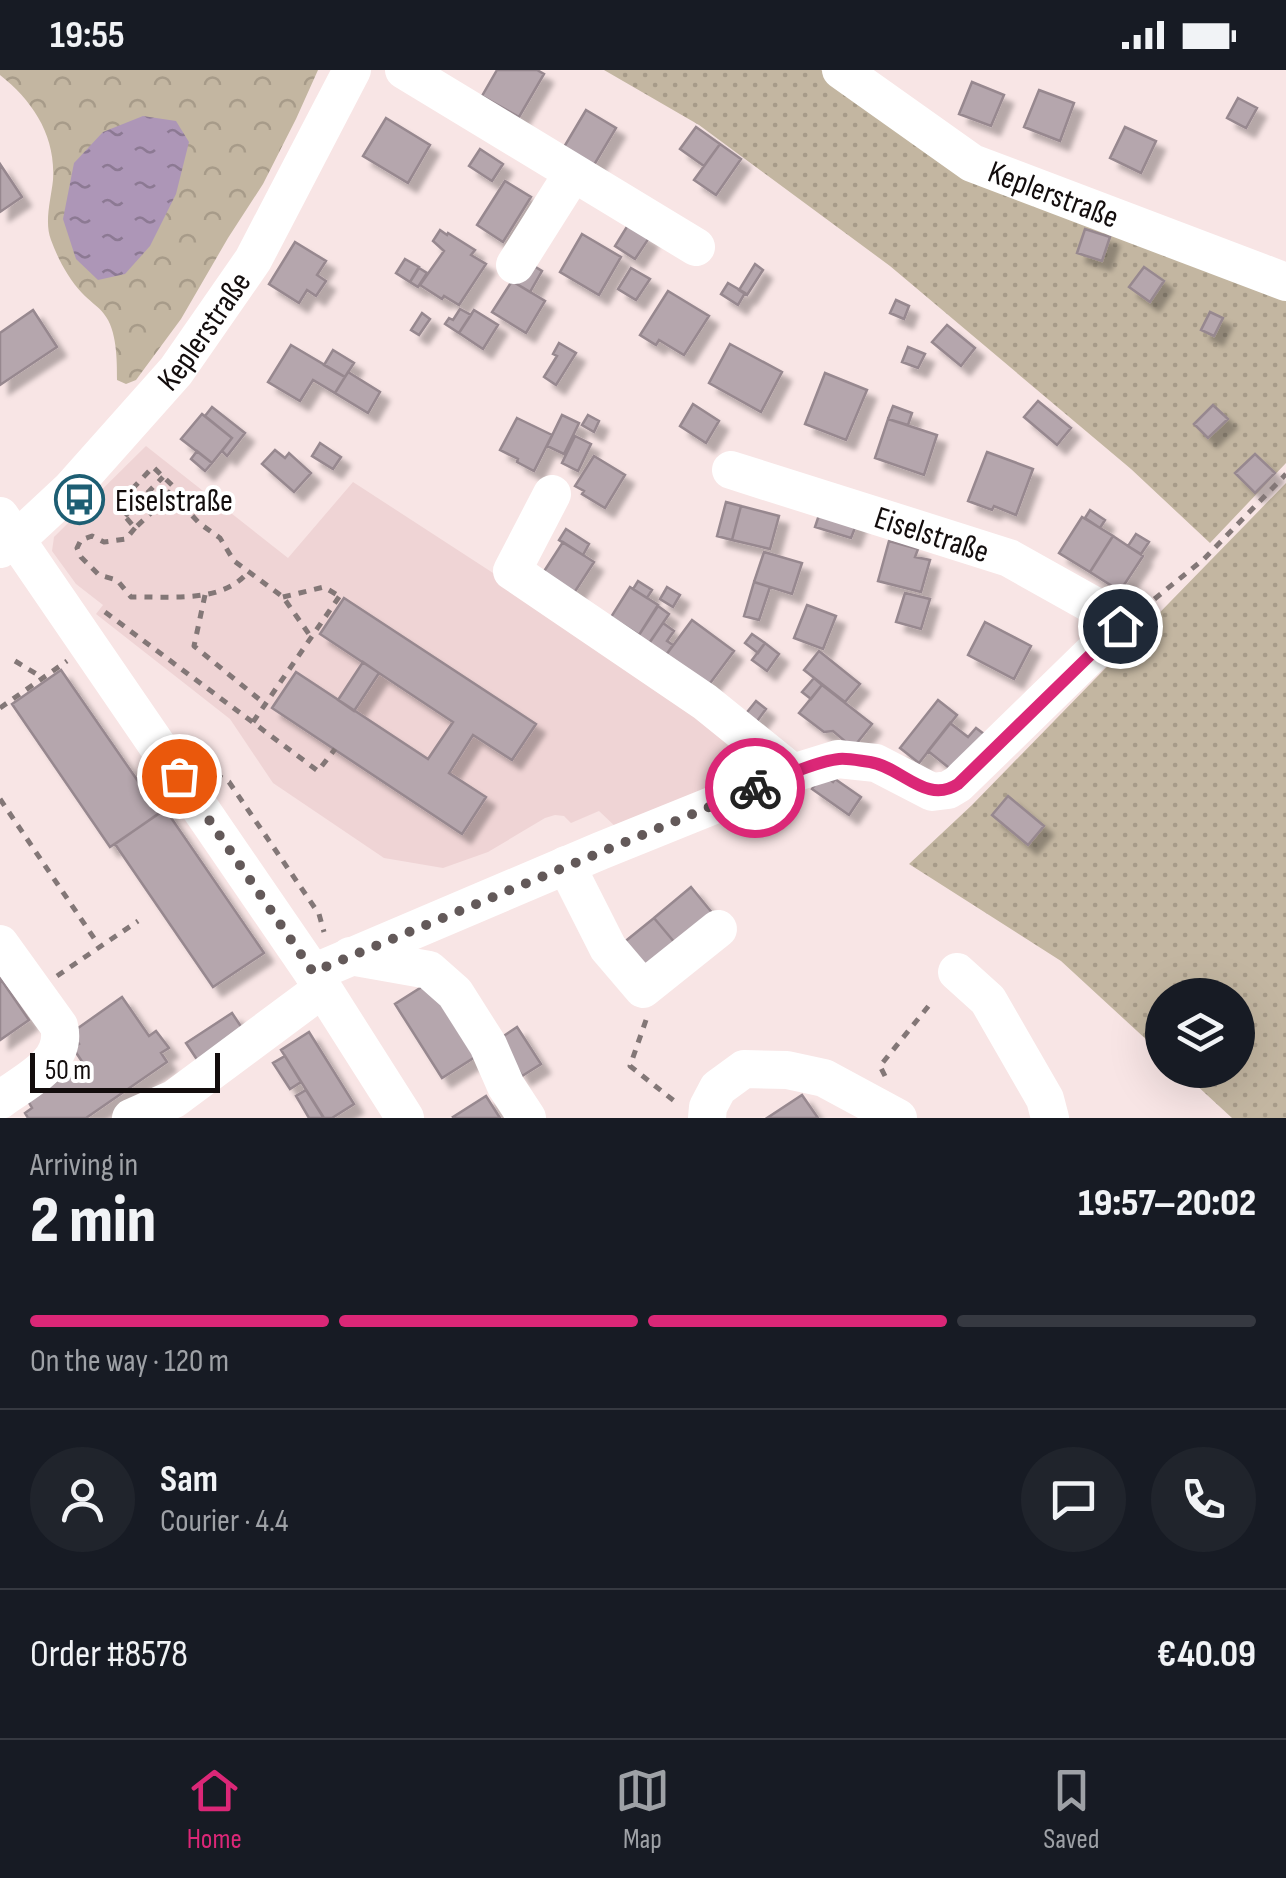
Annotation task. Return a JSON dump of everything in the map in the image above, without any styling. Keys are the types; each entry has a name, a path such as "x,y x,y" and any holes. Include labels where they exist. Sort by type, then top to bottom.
{"street":[{"name":"Keplerstraße","path":"5,534 29,528 71,489 176,372 253,260 352,70"},
{"path":"404,70 696,247"},
{"name":"Keplerstraße","path":"841,70 972,163 1286,282"},
{"path":"514,265 574,173"},
{"name":"Eiselstraße","path":"731,470 1009,558 1100,609 1120,626"},
{"path":"552,494 512,571 704,702 793,773"},
{"path":"5,534 90,646 318,981 404,1118"},
{"path":"131,1118 174,1099 350,956 793,773 838,759 876,763 932,792 948,790 1120,626"},
{"path":"566,865 608,948 643,989 718,928"},
{"path":"0,944 59,1026 62,1038 58,1053 49,1064 0,1100"},
{"path":"350,956 430,970 455,993 527,1118"},
{"path":"958,972 988,1000 1045,1099 1050,1118"},
{"path":"694,1113 708,1107 718,1088 744,1069 786,1070 824,1078 898,1118"}],"path":[{"path":"135,528 116,506 152,467 174,488 152,512 126,539 104,542 92,536 81,540 77,548 80,557 98,575 117,580 132,597 218,594 248,572"},
{"path":"1120,626 1204,559 1286,474"},
{"path":"125,516 163,477"},
{"path":"128,493 152,512 188,511 220,538 234,562 283,597 312,637"},
{"path":"253,722 340,595 324,587 283,597"},
{"path":"205,594 194,646 265,704"},
{"path":"100,609 318,772 334,750"},
{"path":"0,708 90,646"},
{"path":"15,661 43,678"},
{"path":"0,799 100,947"},
{"path":"34,992 138,921"},
{"path":"646,986 654,997 630,1066 694,1113"},
{"path":"880,1066 931,1003"}],"shaded area":[{"path":"146,446 288,558 353,482 704,710 759,770 617,828 599,811 571,823 564,816 555,815 488,852 443,868 384,858 273,783 230,719 96,614 103,605 76,584 52,551 54,537"}],"green space":[{"path":"0,70 318,70 263,184 181,319 136,380 126,384 117,380 112,328 102,311 68,275 57,254 48,226 53,180 51,149 32,108 0,75"},
{"path":"604,70 821,70 962,169 1286,291 1286,463 1210,543 1131,469 890,266 699,125"},
{"path":"1286,483 1286,1118 1232,1118 1200,1088 1255,1088 1255,978 1145,978 1145,1038 1061,961 909,864 972,805"}],"water":[{"path":"143,116 176,121 189,142 176,194 150,246 125,274 98,280 76,259 63,219 74,163 103,132"}],"building":[{"path":"497,70 537,70 544,74 519,117 482,96"},
{"path":"972,82 1004,95 991,126 959,114"},
{"path":"1039,90 1074,103 1060,141 1024,127"},
{"path":"1238,98 1257,108 1246,128 1227,118"},
{"path":"586,110 616,128 591,170 561,152"},
{"path":"386,118 430,145 408,183 363,156"},
{"path":"696,127 720,144 704,166 680,149"},
{"path":"1125,127 1156,141 1141,173 1110,158"},
{"path":"720,144 741,159 716,195 694,180"},
{"path":"480,149 503,164 492,181 469,166"},
{"path":"0,164 22,197 0,212"},
{"path":"505,181 531,197 503,242 477,225"},
{"path":"628,225 649,238 635,259 615,246"},
{"path":"1085,229 1110,237 1102,261 1077,253"},
{"path":"440,230 475,250 471,255 486,264 459,305 420,285 444,251 433,241"},
{"path":"582,234 621,257 599,295 560,272"},
{"path":"295,242 326,261 317,275 326,281 316,296 307,290 299,303 269,284"},
{"path":"405,259 419,267 410,282 396,273"},
{"path":"524,260 542,271 530,292 512,281"},
{"path":"755,264 763,270 747,295 739,290"},
{"path":"1144,267 1164,281 1150,302 1129,287"},
{"path":"419,268 427,273 418,287 410,282"},
{"path":"631,268 650,279 636,300 618,289"},
{"path":"512,281 545,301 526,333 492,312"},
{"path":"728,283 745,293 738,305 721,294"},
{"path":"668,291 709,316 684,355 659,340 656,345 640,335"},
{"path":"896,300 909,306 904,319 890,313"},
{"path":"460,309 471,315 459,333 445,324"},
{"path":"33,310 57,347 0,385 0,333"},
{"path":"474,310 498,325 483,349 459,333"},
{"path":"1210,312 1223,318 1214,336 1201,330"},
{"path":"422,313 430,319 419,335 411,330"},
{"path":"947,325 975,348 961,366 932,342"},
{"path":"559,343 576,353 556,385 544,377 557,356 553,354"},
{"path":"730,344 782,372 761,412 709,383"},
{"path":"291,345 345,377 335,393 313,380 300,401 268,382"},
{"path":"908,347 925,354 918,368 902,362"},
{"path":"333,350 354,363 345,377 324,365"},
{"path":"348,372 380,392 368,413 335,393"},
{"path":"825,373 867,390 846,440 805,424"},
{"path":"1038,401 1071,428 1057,445 1024,417"},
{"path":"693,404 719,421 706,443 680,426"},
{"path":"1213,405 1228,419 1208,438 1194,424"},
{"path":"893,406 912,413 908,425 888,419"},
{"path":"212,407 245,433 227,456 222,451 232,438 205,416"},
{"path":"202,414 232,438 212,463 181,439"},
{"path":"562,415 579,423 564,454 547,446"},
{"path":"588,415 599,421 594,432 582,425"},
{"path":"517,418 552,435 534,471 500,450"},
{"path":"888,419 937,435 924,475 875,458"},
{"path":"575,436 591,444 578,471 562,463"},
{"path":"320,443 341,457 333,469 312,456"},
{"path":"275,450 285,458 289,453 311,473 294,492 262,464"},
{"path":"197,451 212,463 205,471 191,459"},
{"path":"987,452 1033,469 1016,515 968,501"},
{"path":"1255,454 1275,473 1255,493 1235,473"},
{"path":"594,456 625,475 605,508 575,486"},
{"path":"726,502 741,506 732,540 717,536"},
{"path":"741,506 779,516 770,549 732,540"},
{"path":"821,509 858,520 851,538 815,527"},
{"path":"1090,510 1105,520 1100,528 1085,518"},
{"path":"1082,517 1113,536 1090,572 1059,553"},
{"path":"566,529 589,544 583,555 559,540"},
{"path":"1136,534 1149,542 1141,554 1128,546"},
{"path":"1113,536 1143,556 1120,591 1090,572"},
{"path":"889,541 918,549 915,557 930,560 921,592 878,581"},
{"path":"563,542 594,562 574,593 543,573"},
{"path":"764,552 802,563 792,594 754,582"},
{"path":"638,581 652,590 647,598 633,589"},
{"path":"754,582 770,587 759,620 744,616"},
{"path":"630,587 658,605 639,635 611,617"},
{"path":"667,587 680,595 673,607 660,599"},
{"path":"905,593 930,599 921,629 896,622"},
{"path":"344,598 536,724 512,760 473,735 449,773 486,797 462,834 272,708 296,672 428,759 453,722 320,634"},
{"path":"807,605 836,616 823,649 794,638"},
{"path":"658,606 669,614 648,645 637,638"},
{"path":"692,620 734,651 708,686 666,655"},
{"path":"985,622 1031,646 1014,679 968,655"},
{"path":"663,623 674,631 667,641 673,645 662,661 645,649"},
{"path":"752,634 765,643 758,653 745,643"},
{"path":"765,643 779,654 767,671 752,660"},
{"path":"819,651 860,684 845,702 804,670"},
{"path":"363,662 379,673 354,711 338,700"},
{"path":"61,670 160,813 110,847 12,704"},
{"path":"814,678 822,685 811,699 802,692"},
{"path":"822,685 872,724 853,748 833,731 824,732 799,713"},
{"path":"938,700 957,715 919,763 900,748"},
{"path":"756,701 766,709 755,724 744,716"},
{"path":"950,723 968,737 976,728 988,737 958,775 928,751"},
{"path":"822,774 861,797 849,815 812,789"},
{"path":"1008,796 1044,826 1028,845 992,815"},
{"path":"165,809 264,953 213,987 115,844"},
{"path":"691,887 718,920 681,950 654,918"},
{"path":"654,918 681,950 644,981 617,948"},
{"path":"0,978 29,1020 0,1040"},
{"path":"428,983 475,1057 442,1078 395,1004"},
{"path":"122,997 149,1036 156,1031 169,1048 161,1053 167,1062 86,1118 28,1118 25,1113 32,1108 28,1101 83,1063 73,1048 79,1044 71,1033"},
{"path":"232,1013 244,1031 198,1061 186,1043"},
{"path":"517,1027 541,1064 522,1076 499,1039"},
{"path":"309,1032 354,1104 332,1118 324,1118 281,1050"},
{"path":"285,1056 301,1082 290,1089 273,1063"},
{"path":"306,1090 322,1118 309,1118 296,1096"},
{"path":"802,1095 818,1118 767,1118"},
{"path":"486,1096 500,1118 453,1117"}],"way so far":[{"path":"179,776 313,972 755,788"}],"place":[{"name":"Eiselstraße","path":"80,500"}],"route":[{"path":"755,788 838,759 876,763 932,792 948,790 1120,626"}]}
